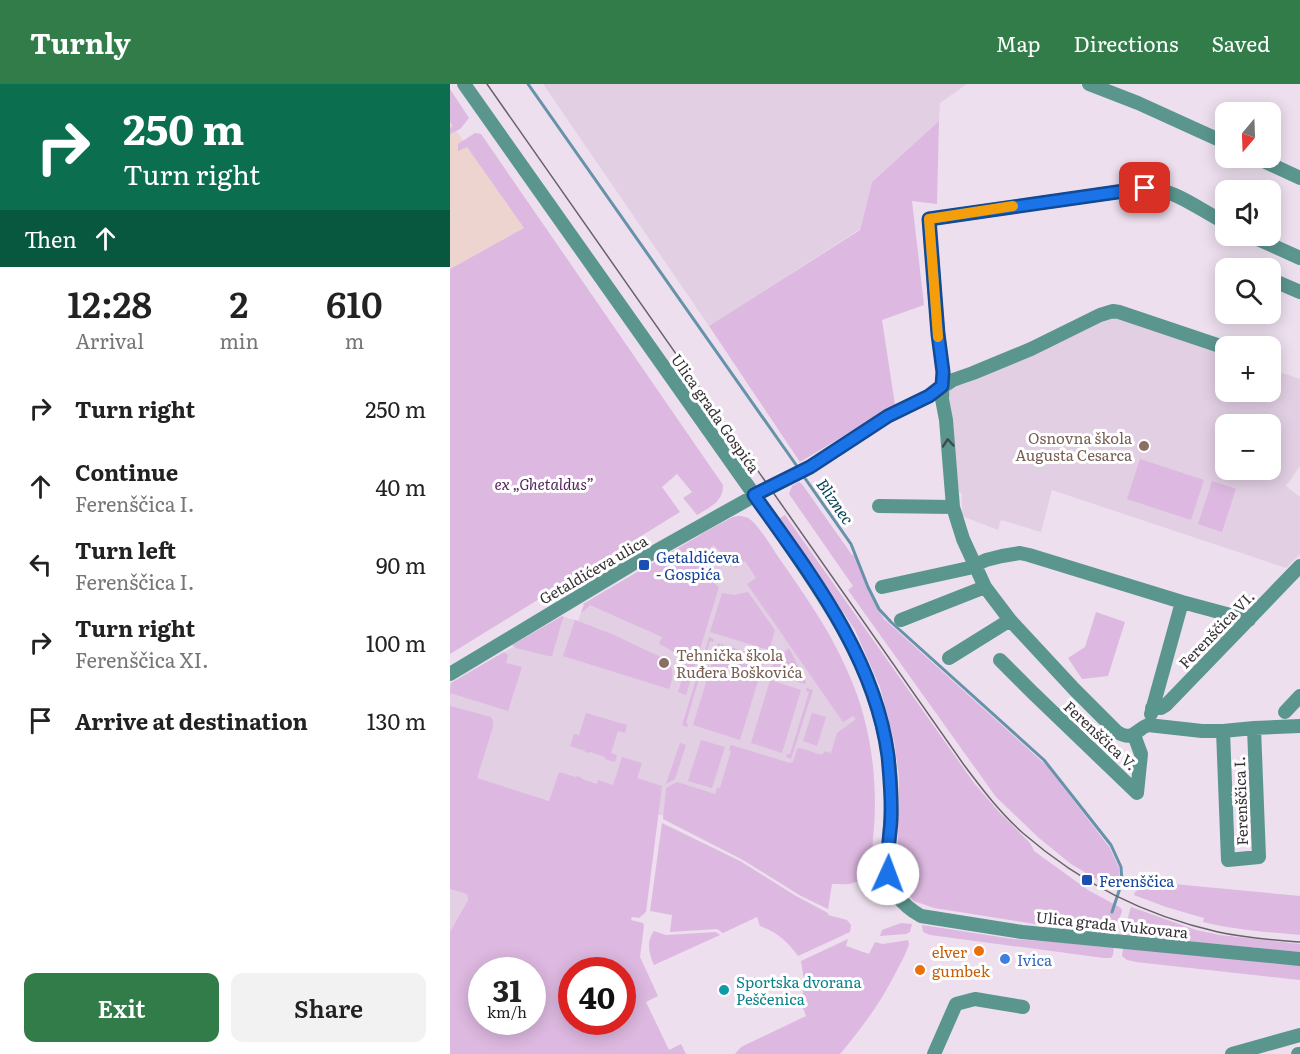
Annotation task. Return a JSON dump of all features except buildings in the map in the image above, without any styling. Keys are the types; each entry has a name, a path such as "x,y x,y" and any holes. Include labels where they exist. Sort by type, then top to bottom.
{"street":[{"name":"Ulica grada Gospića","path":"464,84 754,495 821,592 840,624 860,661 883,729 891,782 888,874 901,902 921,916"},
{"path":"1089,84 1138,103 1215,138"},
{"path":"1278,168 1300,178"},
{"path":"1215,217 1176,195 1154,188 1145,188 929,219 952,503 963,539 985,587 1010,620 1117,732 1125,736 1134,735 1142,727 1148,725 1202,731 1300,726"},
{"path":"1273,246 1300,258"},
{"path":"1281,283 1300,291"},
{"path":"942,386 1031,349 1100,315 1113,311 1215,344"},
{"name":"Getaldićeva ulica","path":"450,674 631,565 754,495 810,467 888,416 929,396 942,386"},
{"path":"879,506 952,503"},
{"path":"882,587 969,568 1002,556 1020,554 1249,620"},
{"name":"Ferenščica VI.","path":"1152,708 1161,708 1166,705 1300,566"},
{"path":"901,620 985,587"},
{"path":"1148,725 1182,602"},
{"path":"948,658 1010,620"},
{"name":"Ferenščica V.","path":"1000,660 1137,792 1141,754 1134,735"},
{"path":"1285,712 1300,696"},
{"name":"Ferenščica I.","path":"1223,731 1228,860 1258,857 1254,728"},
{"name":"Ulica grada Vukovara","path":"921,916 1022,932 1300,959"},
{"path":"934,1054 956,1004 975,999 1023,1007"},
{"path":"1232,1054 1300,1035"}],"shaded area":[{"path":"543,84 967,84 940,103 939,121 872,182 860,229 709,326"},
{"path":"450,122 524,228 450,269"},
{"name":"Osnovna škola Augusta Cesarca","path":"1112,317 1215,352 1215,402 1281,402 1281,372 1300,379 1300,466 1286,486 1300,497 1300,554 1286,568 1052,490 1041,532 1001,520 998,530 962,516 962,494 959,491 949,395 951,387 1045,349"},
{"name":"Tehnička škola Ruđera Boškovića","path":"735,517 803,597 871,755 684,818 450,788 450,684 564,617 578,621 584,605"},
{"path":"450,889 467,894 468,900 450,932"}],"green space":[{"path":"450,89 469,118 460,129 450,134 450,128 453,126 450,122"},
{"path":"939,121 937,204 912,201 924,305 882,320 895,405 800,462 709,326 860,230 872,182"},
{"name":"ex „Ghetaldus”","path":"475,133 481,134 723,485 723,491 711,507 697,515 683,498 692,492 677,474 662,487 680,512 450,654 450,269 524,228 467,147 458,151 458,144"},
{"path":"1140,459 1204,480 1191,520 1127,499"},
{"path":"1212,481 1236,489 1222,532 1198,524"},
{"path":"799,482 852,555 855,554 869,593 884,619 1047,766 1110,848 1119,868 1118,886 1104,880 1103,883 1071,864 1039,838 996,797 848,590 853,586 789,494 792,486"},
{"path":"785,515 974,783 1030,843 1034,851 1088,890 1121,908 1122,912 1112,936 934,908 914,901 901,885 896,872 899,777 894,741 880,687 855,630 780,518"},
{"path":"738,516 748,518 759,529 825,627 855,690 867,731 875,796 871,860 868,870 859,881 832,884 828,909 801,896 743,860 663,819 666,788 677,782 715,794 717,788 720,788 731,745 790,763 793,762 797,749 800,748 822,755 825,751 831,753 837,733 856,719 853,716 843,722 747,584 756,578 745,561 736,568 713,545 706,555 707,572 719,587 686,695 678,692 682,676 681,663 674,653 659,644 662,637 590,605 581,612 583,604 712,528"},
{"path":"748,592 775,630 769,650 710,632 722,593 734,595"},
{"path":"1096,612 1125,622 1108,676 1082,679 1068,658 1085,647"},
{"path":"562,616 564,617 552,656 516,648 512,645"},
{"path":"575,620 612,634 667,660 672,674 669,689 563,656"},
{"path":"709,637 714,639 713,642 710,641 686,723 687,727 682,725"},
{"path":"718,643 765,658 740,740 693,725"},
{"path":"789,648 805,684 769,673 775,661"},
{"path":"504,652 508,655 506,663 522,667 508,711 450,693 451,683"},
{"path":"770,680 801,690 782,753 751,743"},
{"path":"807,688 813,690 791,759 786,757 790,754 809,692 806,691"},
{"path":"450,706 491,717 493,721 477,778 549,801 559,772 597,784 598,780 613,785 622,757 642,763 637,778 662,786 646,912 639,918 632,917 631,920 643,923 640,957 658,996 646,1002 669,1050 681,1044 686,1054 450,1054 450,932 468,900 467,894 450,889"},
{"path":"586,713 627,725 625,733 618,731 611,753 617,755 615,762 570,746 574,734 579,735"},
{"path":"812,713 826,717 817,746 803,741"},
{"path":"701,740 725,747 712,788 688,781"},
{"path":"680,743 686,745 675,779 666,784"},
{"path":"662,823 740,861 828,915 847,920 851,925 850,932 798,956 781,938 760,926 757,917 723,933 717,929 670,932 672,915 650,911"},
{"path":"1152,882 1300,896 1300,935 1215,925 1203,922 1204,918 1134,895 1135,892"},
{"path":"1131,907 1196,930 1300,944 1300,952 1123,935"},
{"path":"901,923 912,924 910,932 880,936 882,930"},
{"path":"922,925 1013,939 1114,946 1113,955 1111,958 1104,958 930,935 923,932"},
{"path":"654,931 666,935 716,932 720,935 654,965 649,948"},
{"path":"848,939 846,946 869,954 875,942 883,944 908,940 909,945 882,997 840,1054 735,1054 741,1047 806,1016 801,1003 804,980 801,961"},
{"path":"1123,947 1300,965 1300,980 1136,962 1122,956"}],"waterway":[{"name":"Bliznec","path":"528,84 799,469"},
{"name":"Bliznec","path":"802,474 851,544 879,609 1044,760 1111,845 1121,867 1122,882 1112,912"}],"tram line":[{"path":"487,84 964,765 1007,818 1068,868 1139,907 1218,932 1300,942"}],"slow traffic":[{"path":"938,337 929,219 1013,206"}],"place":[{"name":"Osnovna škola Augusta Cesarca","path":"1144,446"},
{"name":"Getaldićeva - Gospića","path":"644,565"},
{"name":"Tehnička škola Ruđera Boškovića","path":"664,663"},
{"name":"Ferenščica","path":"1087,880"},
{"name":"elver","path":"979,951"},
{"name":"Ivica","path":"1005,959"},
{"name":"gumbek","path":"920,970"},
{"name":"Sportska dvorana Peščenica","path":"724,990"}],"route":[{"path":"888,874 891,782 883,729 872,692 851,643 821,592 754,495 810,467 888,416 929,396 942,386 943,372 929,219 1145,188"}]}
